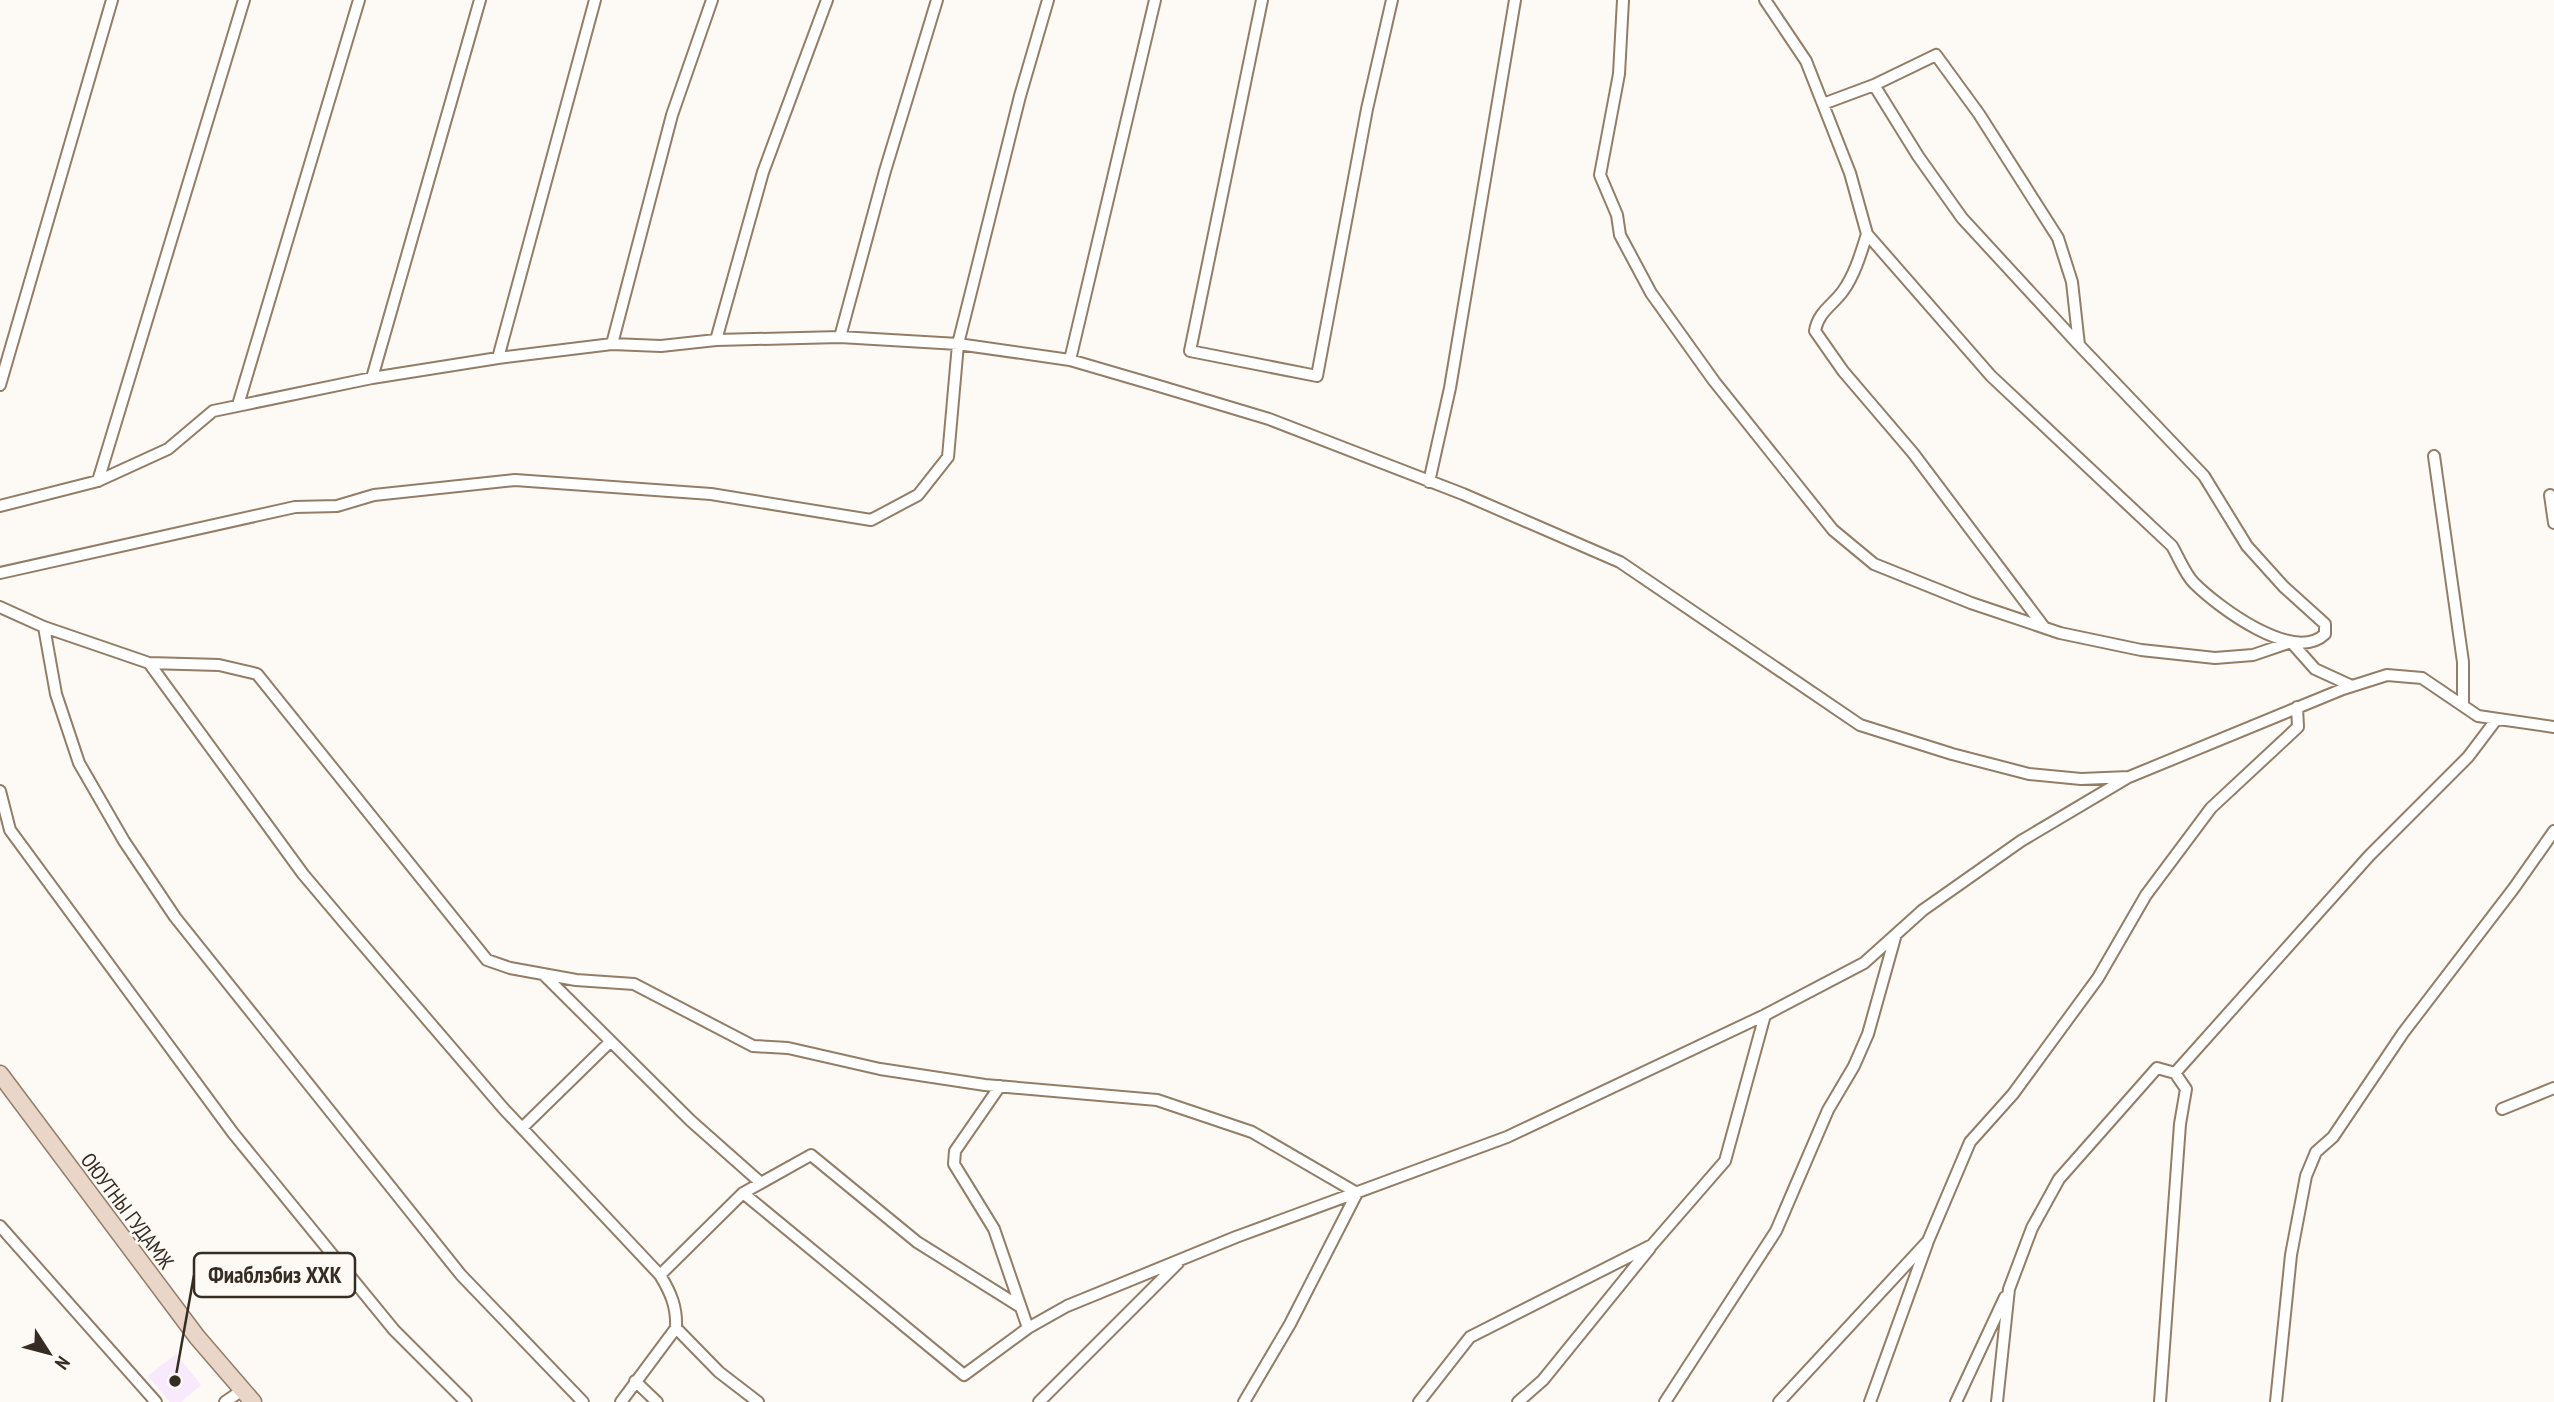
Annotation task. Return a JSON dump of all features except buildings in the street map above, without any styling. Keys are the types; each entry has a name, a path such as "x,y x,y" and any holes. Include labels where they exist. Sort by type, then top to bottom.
{"street":[{"path":"0,385 113,0"},
{"path":"98,481 244,0"},
{"path":"238,405 359,0"},
{"path":"372,378 480,0"},
{"path":"498,358 595,0"},
{"path":"612,344 671,115 712,0"},
{"path":"716,340 763,172 827,0"},
{"path":"840,337 885,171 937,0"},
{"path":"0,573 296,508 337,506 373,495 515,481 711,494 871,520 918,495 948,457 958,344 1020,96 1048,0"},
{"path":"1070,360 1155,0"},
{"path":"1261,0 1190,351 1317,376 1367,109 1392,0"},
{"path":"1429,482 1451,388 1515,0"},
{"path":"1622,0 1619,75 1600,175 1617,215 1620,235 1651,293 1714,382 1833,530 1874,564 1971,603 2045,628 2141,650 2214,658 2253,655 2291,642 2319,640 2325,634 2325,624 2284,587 2247,546 2204,476 1962,218 1918,156 1874,85"},
{"path":"1765,0 1806,61 1850,173 1867,234 1991,376 2172,546 2193,582 2247,625 2291,642 2315,669 2352,686"},
{"path":"1822,104 1874,85 1936,55 1979,114 2058,238 2072,282 2079,345"},
{"path":"1867,234 1857,265 1843,291 1817,319 1815,331 1843,371 1913,453 2045,628"},
{"path":"0,506 98,481 168,449 213,411 372,378 498,358 612,344 662,346 716,340 840,337 958,344 1070,360 1269,419 1620,562 1860,725 2029,774 2081,779 2130,777"},
{"path":"2434,456 2463,663 2463,704"},
{"path":"2550,495 2554,523"},
{"path":"0,607 44,627 149,663 219,665 257,674 487,960 510,968 543,974 634,984 753,1046 788,1048 880,1069 1000,1086 1157,1100 1252,1132 1357,1193"},
{"path":"44,627 56,694 79,764 124,841 176,917 461,1275 583,1402"},
{"path":"149,663 303,874 522,1128 660,1275 672,1293 677,1314 676,1328 621,1402"},
{"path":"743,1193 964,1375 1028,1328 1067,1306 1507,1137 1765,1015 1864,963 1923,910 2021,841 2130,777 2297,708 2386,675 2421,678 2479,716 2554,727"},
{"path":"1870,1402 1928,1241 1970,1142 2013,1094 2098,978 2146,895 2211,808 2298,727 2297,708"},
{"path":"2175,1073 2369,856 2468,757 2496,720"},
{"path":"0,791 10,830 233,1133 394,1330 466,1402"},
{"path":"2276,1402 2291,1255 2306,1176 2316,1153 2333,1137 2403,1033 2498,911 2554,831"},
{"path":"1665,1402 1776,1231 1828,1110 1854,1066 1868,1034 1896,934"},
{"path":"543,974 610,1042 761,1183"},
{"path":"1518,1402 1543,1380 1627,1280 1652,1245 1725,1161 1765,1015"},
{"path":"522,1128 610,1042"},
{"path":"1956,1402 2009,1289 2032,1227 2059,1179 2157,1068 2175,1073 2186,1089 2180,1124 2160,1402"},
{"name":"ОЮУТНЫ ГУДАМЖ","path":"0,1074 197,1337 249,1396"},
{"path":"1000,1086 955,1151 954,1164 994,1229 1028,1328"},
{"path":"2502,1109 2554,1088"},
{"path":"660,1275 743,1193 811,1155 917,1242 1019,1306"},
{"path":"1244,1402 1290,1324 1357,1193"},
{"path":"0,1226 156,1402"},
{"path":"1779,1402 1928,1241"},
{"path":"1419,1402 1470,1337 1652,1245"},
{"path":"1039,1402 1181,1260"},
{"path":"1997,1402 2009,1289"},
{"path":"676,1328 719,1372 758,1402"},
{"path":"635,1381 657,1402"},
{"path":"225,1402 249,1396"}],"shaded area":[{"path":"176,1354 201,1385 181,1402 170,1402 148,1376"}],"place":[{"name":"Фиаблэбиз ХХК","path":"175,1381"}]}
